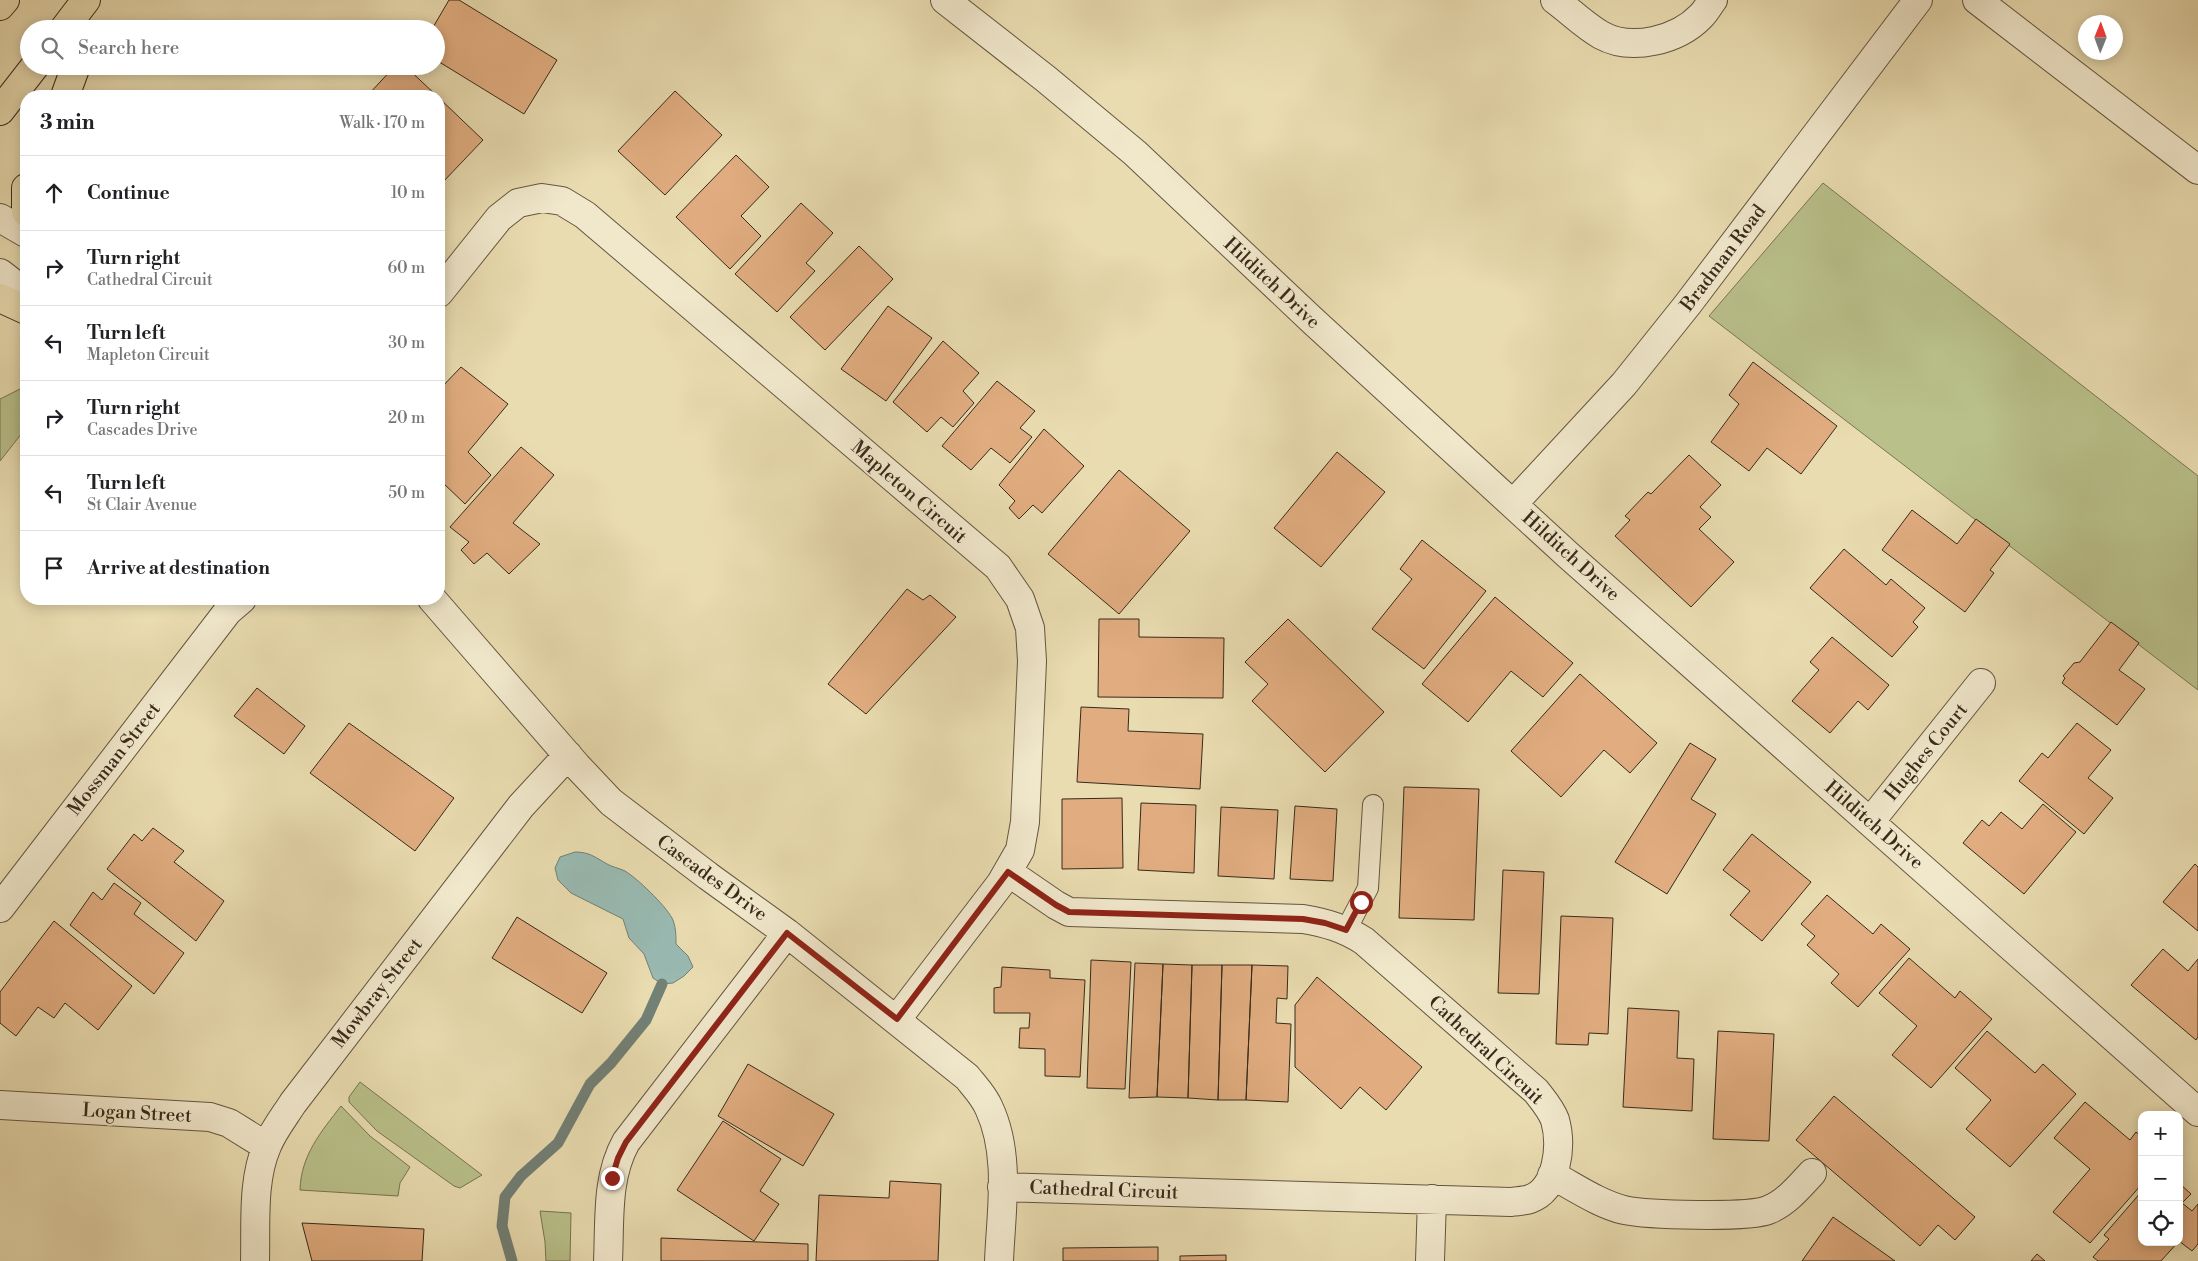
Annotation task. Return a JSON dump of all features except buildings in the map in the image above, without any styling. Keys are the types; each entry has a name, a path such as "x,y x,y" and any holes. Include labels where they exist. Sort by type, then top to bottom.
{"main road":[{"path":"0,6 5,0"},
{"path":"71,20 86,0"},
{"path":"92,20 99,0"},
{"path":"0,111 28,75"},
{"path":"67,90 73,75"},
{"path":"0,298 20,307"}],"street":[{"name":"Hilditch Drive","path":"945,0 1046,78 1135,153 1313,321 1513,504 2198,1112"},
{"path":"1555,0 1602,36 1636,43 1651,42 1674,35 1701,16 1713,0"},
{"name":"Bradman Road","path":"1513,504 1624,384 1653,348 1918,0"},
{"path":"1977,0 2198,170"},
{"name":"Mapleton Circuit","path":"445,286 499,218 518,203 542,198 562,201 593,221 998,567 1011,583 1020,599 1030,628 1032,661 1025,822 1020,850 1008,872 897,1019"},
{"path":"0,218 20,230"},
{"path":"0,273 20,288"},
{"name":"Mossman Street","path":"0,908 232,605"},
{"name":"Cascades Drive","path":"437,605 611,802 787,933 897,1019 954,1066 980,1093 989,1107 997,1128 1001,1148 1002,1187 999,1261"},
{"name":"Hughes Court","path":"1870,822 1981,683"},
{"name":"Mowbray Street","path":"255,1261 258,1185 266,1146 293,1103 516,813 568,755"},
{"name":"Cathedral Circuit","path":"1002,1187 1511,1202 1531,1199 1546,1188 1558,1154 1558,1136 1554,1119 1536,1091 1364,941 1346,930 1325,923 1303,919 1069,912 1008,872"},
{"path":"608,1261 610,1196 618,1158 626,1142 787,933"},
{"name":"Logan Street","path":"0,1106 210,1117 229,1123 266,1146"},
{"path":"1552,1175 1607,1204 1625,1210 1752,1214 1769,1210 1789,1197 1812,1174"},
{"path":"1430,1261 1432,1199"}],"lane":[{"path":"1346,930 1368,888 1373,805"}],"green space":[{"path":"1823,183 2198,476 2198,690 1709,316"},
{"path":"20,389 20,436 0,461 0,399"},
{"path":"360,1082 482,1175 460,1188 454,1186 377,1131 349,1102 349,1097"},
{"path":"341,1106 370,1136 410,1167 400,1183 398,1196 300,1190 301,1177 308,1155"},
{"path":"540,1211 571,1213 570,1261 546,1261"}],"water":[{"path":"575,852 588,854 625,871 657,899 672,918 676,931 676,944 688,956 693,967 684,976 673,983 662,984 653,978 644,954 629,938 623,919 571,893 558,880 555,868 560,857"}],"waterway":[{"path":"512,1261 502,1226 505,1197 521,1176 558,1143 590,1084 611,1063 646,1020 662,984"}],"route":[{"path":"612,1178 618,1158 626,1142 787,933 897,1019 1008,872 1069,912 1091,914 1303,919 1325,923 1346,930 1361,902"}]}
